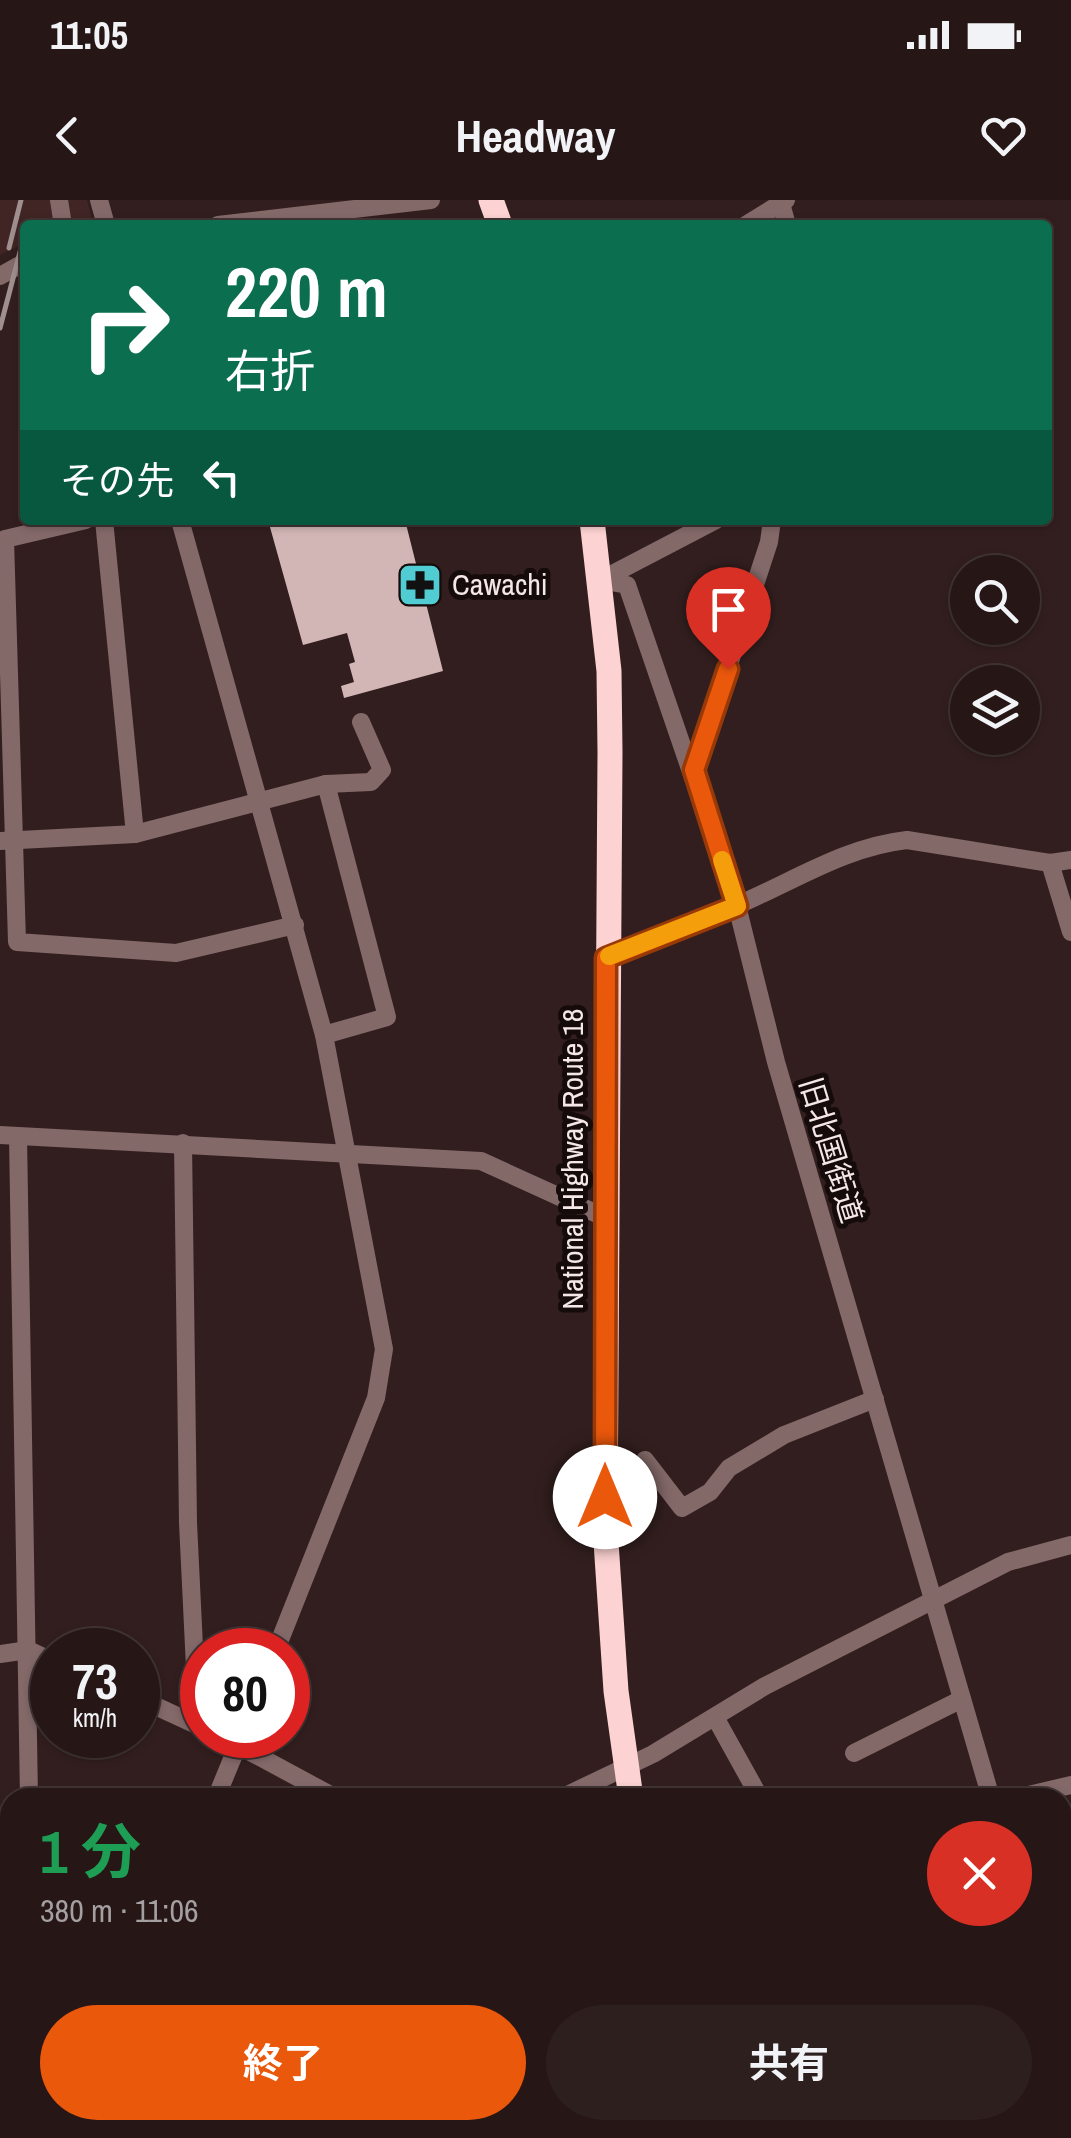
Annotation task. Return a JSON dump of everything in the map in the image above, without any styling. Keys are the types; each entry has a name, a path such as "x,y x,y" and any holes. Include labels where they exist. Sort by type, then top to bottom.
{"highway":[{"name":"National Highway Route 18","path":"593,525 610,719 605,1527 629,1788"}],"street":[{"path":"261,220 431,200"},
{"path":"754,220 783,201"},
{"path":"65,525 6,539 6,841 17,942 176,953 295,925"},
{"path":"104,525 135,834"},
{"path":"181,525 262,802 324,1036 384,1348 382,1373 284,1628"},
{"path":"600,580 706,525"},
{"path":"694,770 771,525"},
{"name":"旧北国街道","path":"600,580 627,585 694,770 737,906 776,1062 989,1788"},
{"path":"6,841 135,834 326,784 371,782 382,770 361,722"},
{"path":"324,1036 387,1018 326,784"},
{"path":"606,958 884,842 907,840 1050,863 1071,860"},
{"path":"1050,863 1071,932"},
{"path":"29,1788 28,1650 9,1136 481,1162 604,1217"},
{"path":"183,1143 193,1628"},
{"path":"645,1460 682,1508 710,1492 730,1468 784,1434 875,1399"},
{"path":"583,1788 624,1769 765,1686 1008,1562 1071,1544"},
{"path":"0,1654 28,1650"},
{"path":"854,1753 962,1699"},
{"path":"715,1716 755,1788"},
{"path":"220,1788 233,1758"},
{"path":"270,1758 320,1788"}],"shaded area":[{"path":"0,200 87,200 92,219 89,220 20,220 20,245 0,255"}],"building":[{"path":"269,525 406,525 443,671 344,698 341,686 354,682 349,664 355,662 347,633 303,645"}],"railway":[{"path":"9,248 21,200"},
{"path":"0,328 20,252"}],"slow traffic":[{"path":"609,956 737,906 722,860"}],"place":[{"name":"Cawachi","path":"420,585"}],"route":[{"path":"605,1497 606,958 737,906 694,770 728,669"}]}
